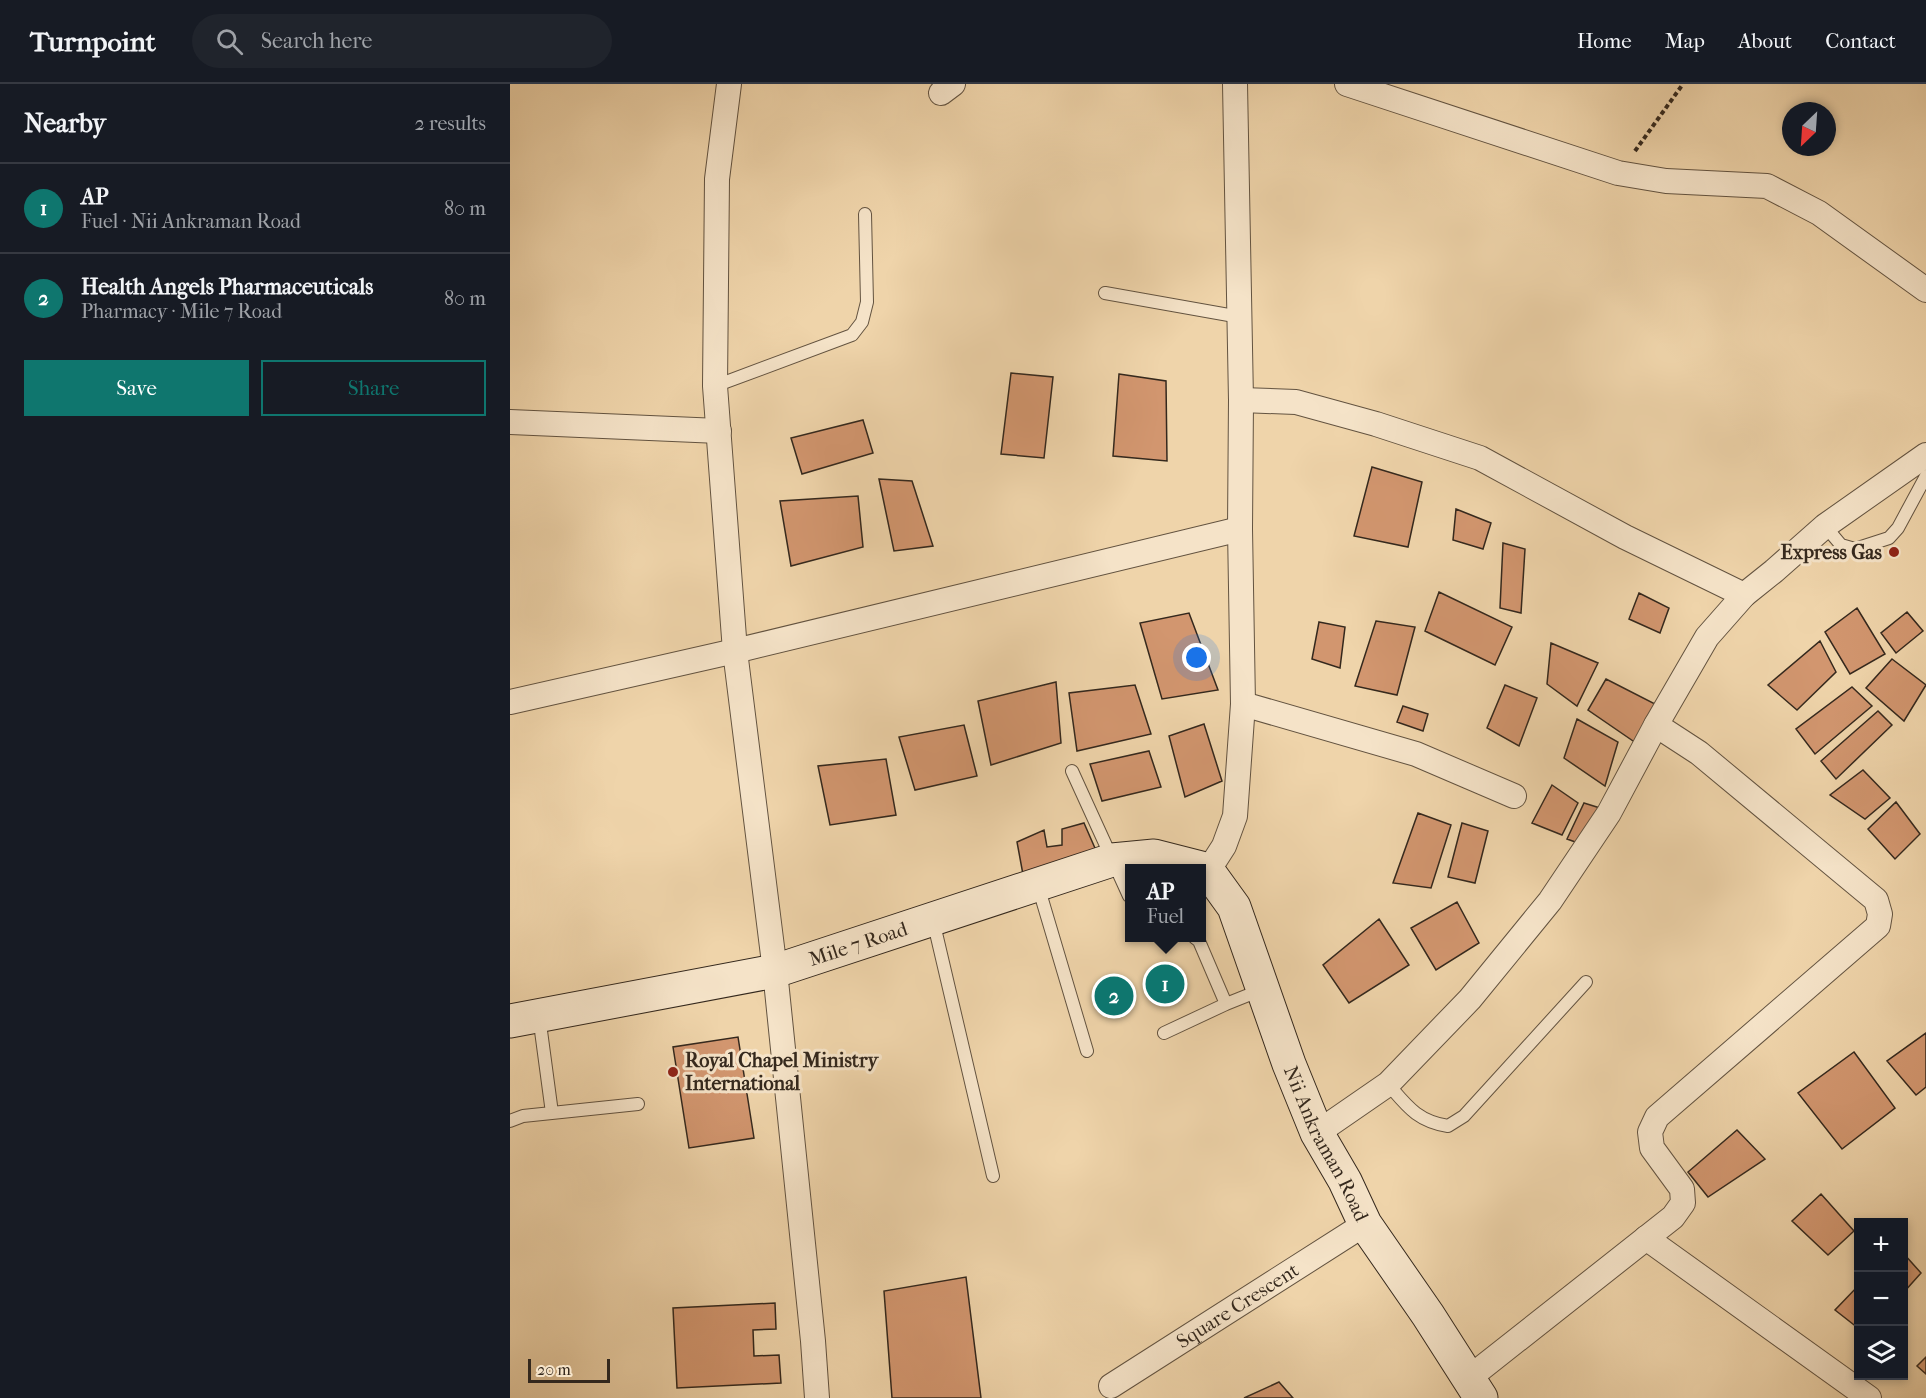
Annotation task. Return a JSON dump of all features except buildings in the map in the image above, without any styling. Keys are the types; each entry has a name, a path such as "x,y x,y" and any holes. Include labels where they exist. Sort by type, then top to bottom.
{"street":[{"path":"729,84 717,179 715,386 735,651 775,971 817,1398"},
{"path":"1206,866 1224,846 1235,816 1243,704 1240,317 1235,84"},
{"path":"1347,84 1618,173 1666,181 1767,186 1819,213 1926,290"},
{"path":"1241,400 1296,402 1376,424 1480,458 1625,537 1744,594"},
{"path":"510,422 719,431"},
{"path":"1317,1133 1388,1083 1470,999 1550,901 1609,813 1656,724 1707,637 1744,594 1774,571 1825,525 1924,465"},
{"path":"510,702 735,651 1240,529"},
{"path":"1243,704 1416,754 1514,796"},
{"path":"1475,1388 1673,1217 1683,1203 1682,1189 1652,1148 1650,1132 1657,1117 1878,926 1880,914 1876,900 1699,753 1656,724"},
{"name":"Mile 7 Road","path":"524,1018 775,971 1112,860 1154,856 1184,864"},
{"name":"Nii Ankraman Road","path":"1206,873 1234,908 1299,1092 1317,1133 1345,1181 1365,1224 1475,1388"},
{"name":"Square Crescent","path":"1111,1386 1365,1224"},
{"path":"1646,1238 1869,1398"}],"lane":[{"path":"715,386 852,335 862,322 867,302 865,214"},
{"path":"1105,293 1240,317"},
{"path":"1825,525 1841,545 1855,549 1889,538 1898,528 1924,465"},
{"path":"1072,771 1125,888"},
{"path":"1037,885 1087,1051"},
{"path":"933,919 993,1176"},
{"path":"1198,942 1226,1004"},
{"path":"1388,1083 1414,1113 1431,1123 1448,1126 1464,1116 1586,982"},
{"path":"1164,1033 1262,990"},
{"path":"524,1018 552,1113"},
{"path":"510,1121 524,1116 638,1104"}],"path":[{"path":"1618,173 1683,84"}],"place":[{"name":"Express Gas","path":"1894,552"},
{"name":"AP","path":"1165,984"},
{"name":"Health Angels Pharmaceuticals","path":"1114,996"},
{"name":"Royal Chapel Ministry International","path":"673,1072"}]}
